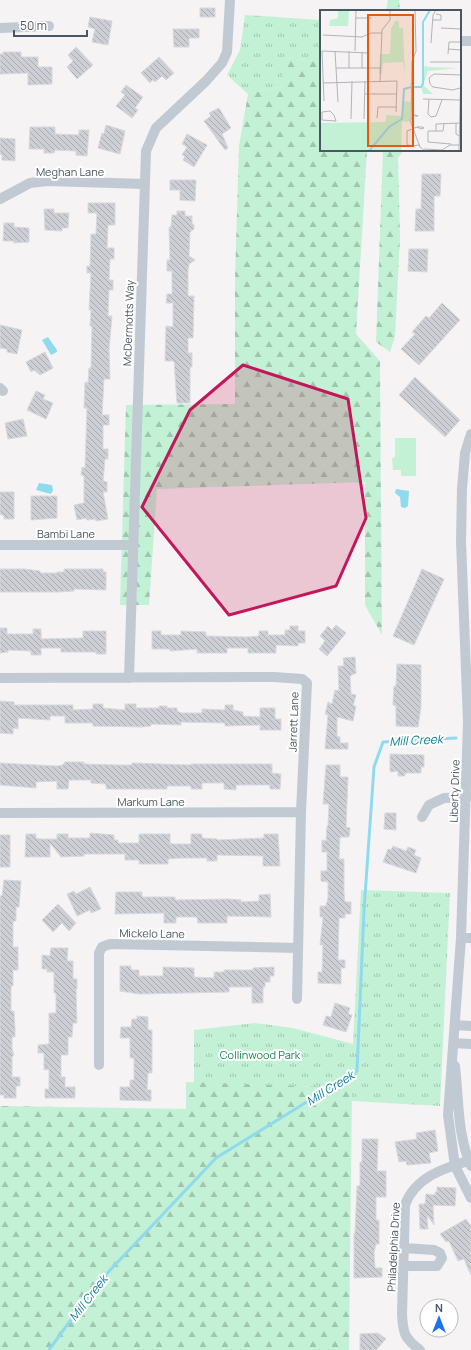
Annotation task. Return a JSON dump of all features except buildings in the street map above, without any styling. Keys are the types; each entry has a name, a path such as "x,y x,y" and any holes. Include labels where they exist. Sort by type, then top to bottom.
{"street":[{"name":"McDermotts Way","path":"129,678 146,150 156,128 206,81 222,63 227,52 230,0"},
{"path":"0,28 49,26"},
{"name":"Meghan Lane","path":"0,199 30,183 47,181 145,184"},
{"name":"Liberty Drive","path":"471,434 465,453 462,526 468,722 466,938 455,1026 448,1114 455,1166 471,1198"},
{"name":"Bambi Lane","path":"0,545 133,545"},
{"name":"Jarrett Lane","path":"0,678 274,677 302,679 306,684 301,812 297,999"},
{"path":"422,817 429,805 444,798 468,797"},
{"name":"Markum Lane","path":"0,813 301,812"},
{"name":"Mickelo Lane","path":"99,1065 99,953 102,946 110,944 298,948"},
{"path":"455,1026 471,1026"},
{"path":"454,1049 471,1044"},
{"name":"Liberty Drive","path":"454,1049 460,1129 470,1162"},
{"name":"Philadelphia Drive","path":"420,1350 409,1342 403,1332 402,1314 405,1206 408,1196 416,1186 431,1175 470,1162"},
{"path":"404,1248 434,1250 440,1253 442,1258 437,1266 404,1266"}],"highlighted area":[{"path":"243,365 348,399 366,518 336,586 229,615 142,507 190,410"}],"green space":[{"path":"388,0 399,0 400,10 386,10"},
{"path":"245,15 320,20 320,61 283,58 283,86 248,94 227,75 240,50"},
{"path":"283,58 320,61 320,151 367,151 356,334 380,361 382,635 365,605 365,482 157,489 149,605 120,605 126,405 235,404 235,280 239,146 248,94 283,86"},
{"path":"383,151 403,151 398,158 400,238 395,337 390,352 376,342"},
{"path":"395,438 416,438 416,476 401,476 401,470 393,470 392,458 395,457"},
{"name":"Collinwood Park","path":"361,890 450,893 440,1106 352,1101 352,1088 194,1083 194,1030 255,1023 293,1028 353,1044"},
{"path":"186,1082 352,1088 349,1350 0,1350 0,1106 186,1109"}],"water":[{"path":"48,337 57,350 57,352 51,355 42,340"},
{"path":"39,483 52,485 53,490 51,494 36,490"},
{"path":"396,489 409,491 408,506 405,508 401,507 400,497 395,493"}],"waterway":[{"name":"Mill Creek","path":"49,1350 97,1284 216,1158 357,1071 364,910 374,767 383,742 456,738"}]}
